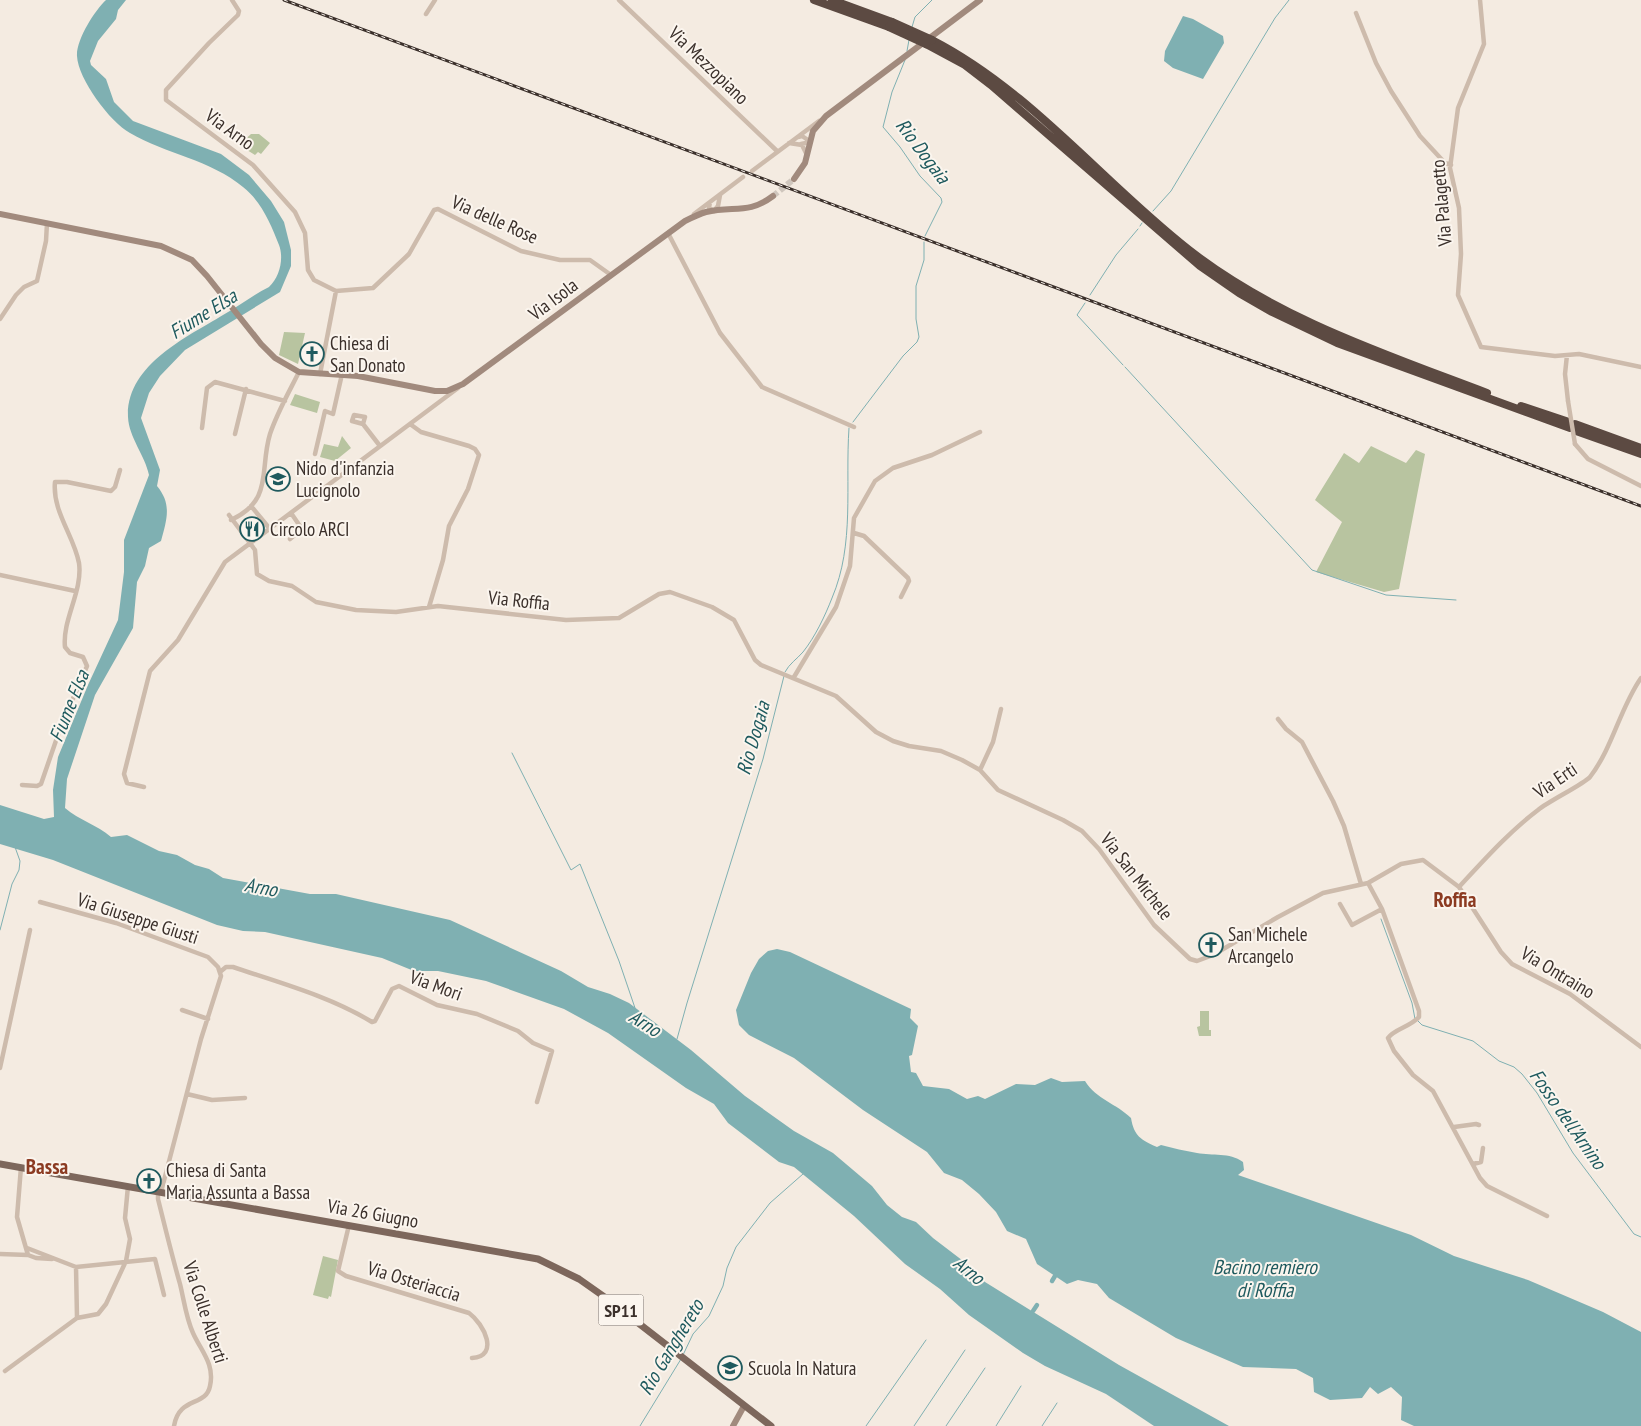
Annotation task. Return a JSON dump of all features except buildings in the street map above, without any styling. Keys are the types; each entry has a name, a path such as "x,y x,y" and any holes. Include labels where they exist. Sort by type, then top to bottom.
{"highway":[{"path":"814,0 890,25"},
{"path":"832,0 958,54 997,82 1172,236 1246,289 1290,314 1338,337 1641,454"},
{"path":"1572,426 1641,448"}],"main road":[{"name":"Via 26 Giugno","path":"0,1164 519,1255 538,1260 561,1270 606,1298 744,1406"},
{"name":"SP11","path":"744,1406 771,1426"}],"street":[{"name":"Via Arno","path":"232,0 239,11 238,15 204,47 166,90 166,100 262,173 302,223 308,270 311,277 336,291"},
{"path":"426,14 435,0"},
{"name":"Via Mezzopiano","path":"619,0 777,151"},
{"path":"797,140 901,58 980,0"},
{"name":"Via Palagetto","path":"1480,0 1484,44 1458,108 1450,164 1459,208 1461,254 1458,295 1478,342 1481,347 1485,348 1555,356 1584,354 1641,367"},
{"path":"1356,13 1376,63 1410,123 1445,163 1450,164"},
{"path":"794,179 802,170 812,131 826,116"},
{"path":"752,170 788,144 804,137 808,142"},
{"path":"797,140 808,142"},
{"path":"797,140 804,148 806,156"},
{"name":"Via Isola","path":"144,787 127,783 124,774 150,671 178,640 225,562 668,233 715,202 721,194 743,177"},
{"name":"Via Isola","path":"685,221 714,211 756,207 773,196"},
{"path":"714,211 709,206 715,202 730,210"},
{"name":"Via Isola","path":"714,211 715,202"},
{"name":"Via delle Rose","path":"336,291 373,288 409,254 430,215 438,209 521,251 560,260 590,260 611,275"},
{"path":"0,214 162,246 177,252 199,268 275,358 300,372 342,374 438,391 452,390 463,384"},
{"path":"0,319 16,295 24,287 37,282 46,241 47,223"},
{"path":"668,233 720,333 762,387 854,426"},
{"path":"320,374 336,291"},
{"path":"1567,355 1565,374 1575,444 1588,459 1641,486"},
{"path":"231,520 251,506 262,488 269,438 300,372"},
{"path":"315,454 325,411 333,414 342,374"},
{"path":"202,428 207,388 210,383 215,382 286,400"},
{"path":"235,434 246,389"},
{"path":"438,391 440,402"},
{"path":"433,406 438,391"},
{"path":"363,424 380,446"},
{"path":"410,424 421,432 469,446 480,455 468,488 449,526 443,560 429,607"},
{"path":"794,677 836,607 847,576 854,533 854,518 870,487 881,474 932,455 980,432"},
{"path":"22,786 37,786 41,784 63,721 87,666 83,657 70,653 65,648 78,579 79,563 55,500 55,482 68,482 111,491 115,487 120,470"},
{"path":"251,506 270,529"},
{"path":"290,539 302,529 292,513"},
{"path":"228,515 250,542"},
{"path":"854,533 862,534 908,578 909,582 901,597"},
{"name":"Via Roffia","path":"250,542 256,558 255,569 257,574 269,581 292,586 316,602 356,610 396,612 429,607 566,620 608,620 627,615 659,594 670,592 712,607 730,617 741,632 755,660 788,675"},
{"path":"0,575 75,591"},
{"name":"Via San Michele","path":"788,675 836,696 876,732 909,746 941,751 980,770 998,790 1063,820 1082,832 1099,849 1154,925 1190,959"},
{"name":"Via Erti","path":"1459,887 1516,828 1556,797 1588,779 1612,737 1629,696 1641,678"},
{"path":"980,770 993,742 1001,709"},
{"path":"1278,719 1286,729 1302,742 1333,801 1344,826 1361,884"},
{"name":"Via Ontraino","path":"1190,959 1197,961 1213,955 1323,893 1368,883 1388,871 1417,859 1428,863 1459,887 1501,952 1512,964 1570,994 1641,1047"},
{"path":"1368,883 1382,909 1407,982 1417,1003 1419,1017 1413,1024 1392,1033 1388,1038 1390,1043 1413,1075 1433,1090 1480,1178 1487,1186 1546,1216"},
{"name":"Via Giuseppe Giusti","path":"40,902 116,923 208,957 218,967 220,972"},
{"path":"1340,904 1352,925 1382,909"},
{"path":"0,1068 30,930"},
{"name":"Via Mori","path":"220,972 226,967 233,967 319,996 354,1011 372,1022 375,1021 392,989 399,986 436,1005 491,1019 518,1031 533,1043 552,1051 537,1102"},
{"path":"160,1191 221,976 220,972"},
{"path":"182,1010 208,1019"},
{"path":"187,1094 212,1100 245,1098"},
{"path":"1454,1127 1479,1125"},
{"path":"1473,1164 1481,1162 1483,1148"},
{"path":"21,1167 17,1217 28,1255"},
{"path":"5,1371 77,1318 98,1314 106,1304 126,1261 130,1239 125,1226 128,1186"},
{"name":"Via Colle Alberti","path":"160,1191 158,1199 189,1320 206,1354 211,1369 210,1387 200,1399 184,1406 175,1418 174,1426"},
{"name":"Via Osteriaccia","path":"349,1225 338,1271 346,1276 469,1313 484,1328 487,1341 484,1354 472,1358"},
{"path":"27,1248 76,1267 126,1261 155,1260 164,1295"},
{"path":"0,1254 56,1259"},
{"path":"76,1267 77,1318"},
{"path":"733,1426 744,1406"}],"green space":[{"path":"251,134 259,134 270,143 261,154 258,152 255,155 239,145"},
{"path":"284,332 305,333 298,364 279,355"},
{"path":"295,394 320,402 317,413 290,405"},
{"path":"342,436 351,448 335,461 320,457 324,444 338,447"},
{"path":"1371,446 1406,463 1416,450 1425,454 1399,589 1384,592 1316,572 1342,522 1315,500 1344,453 1359,463"},
{"path":"1200,1011 1209,1011 1209,1030 1211,1030 1211,1036 1199,1036 1197,1027 1200,1026"},
{"path":"323,1256 338,1260 331,1297 329,1296 328,1299 313,1295"}],"water":[{"name":"Arno","path":"106,0 126,0 118,10 116,19 98,41 90,61 91,65 106,79 114,102 133,121 221,154 249,175 271,201 284,222 291,250 291,266 280,292 185,350 160,376 149,393 141,418 160,470 157,486 165,499 167,512 165,526 161,541 149,548 145,566 137,582 133,628 95,695 67,779 65,808 111,837 127,835 159,851 177,855 195,865 209,869 223,878 310,894 336,894 450,920 561,971 588,987 629,1003 691,1050 745,1096 794,1131 833,1153 872,1186 887,1205 902,1217 916,1222 933,1238 971,1267 985,1282 1119,1365 1229,1426 1154,1426 1106,1394 1045,1366 1023,1353 969,1315 940,1289 905,1264 854,1216 794,1167 779,1162 728,1123 714,1104 686,1088 608,1033 564,1009 486,981 438,971 414,971 382,958 265,932 243,931 217,925 53,860 0,844 0,805 44,819 54,817 53,790 58,757 118,620 124,572 124,540 149,475 129,425 130,399 137,382 161,355 177,343 269,287 276,278 281,261 279,245 269,221 255,199 243,187 217,170 130,133 113,120 96,99 83,76 77,56 80,42 87,26"},
{"path":"1183,16 1193,19 1223,36 1224,43 1203,79 1173,68 1164,61 1165,51"},
{"name":"Bacino remiero di Roffia","path":"777,949 790,952 911,1009 910,1018 918,1026 912,1055 909,1056 911,1072 916,1073 923,1086 949,1089 967,1099 978,1096 985,1099 1016,1084 1035,1085 1051,1078 1062,1082 1085,1081 1101,1097 1131,1118 1134,1129 1139,1137 1157,1147 1161,1145 1238,1159 1243,1162 1244,1170 1238,1175 1411,1235 1454,1256 1528,1280 1603,1312 1641,1332 1641,1426 1414,1426 1401,1420 1402,1397 1391,1387 1378,1394 1370,1387 1362,1398 1330,1400 1314,1392 1313,1378 1296,1369 1243,1367 1176,1338 1109,1298 1097,1284 1078,1280 1067,1284 1037,1264 1026,1239 1007,1231 996,1212 979,1194 962,1180 944,1173 927,1152 863,1110 794,1058 749,1035 739,1025 736,1010 751,973 759,959 768,951"}],"waterway":[{"name":"Rio Dogaia","path":"912,27 915,17 932,0"},
{"path":"1153,211 1171,191 1275,18 1289,0"},
{"name":"Rio Dogaia","path":"907,51 909,40"},
{"name":"Rio Dogaia","path":"905,60 892,92 883,127 900,147 920,176 941,198 942,202 925,236"},
{"path":"1090,295 1116,255 1138,229"},
{"name":"Rio Dogaia","path":"853,422 919,337 916,319 916,286 924,260 924,242"},
{"path":"1085,303 1077,315 1123,365"},
{"path":"1125,367 1312,570 1386,595 1456,600"},
{"name":"Rio Dogaia","path":"785,672 803,652 816,633 839,578 844,557 848,514 849,428"},
{"name":"Rio Dogaia","path":"677,1039 763,759 784,676"},
{"name":"Arno","path":"512,753 571,870 580,864 619,961 635,1008"},
{"path":"0,930 12,884 19,870 20,861 15,847"},
{"name":"Fosso dell'Arnino","path":"1381,919 1412,1003 1415,1019"},
{"name":"Fosso dell'Arnino","path":"1418,1021 1422,1025 1473,1041 1499,1061 1514,1067 1522,1074 1537,1093 1573,1153 1634,1234 1641,1237"},
{"name":"Rio Ganghereto","path":"683,1355 693,1334 709,1316 723,1286 727,1268 736,1247 770,1203 803,1174"},
{"path":"1052,1281 1055,1276"},
{"path":"1033,1311 1037,1305"},
{"path":"866,1426 926,1340"},
{"path":"914,1426 965,1350"},
{"name":"Rio Ganghereto","path":"640,1426 681,1359"},
{"path":"946,1426 985,1368"},
{"path":"996,1426 1021,1386"},
{"path":"1042,1426 1057,1403"}],"tunnel":[{"path":"773,196 794,179"}],"railway":[{"path":"284,0 1641,506"}],"place":[{"name":"Chiesa di San Donato","path":"312,354"},
{"name":"Nido d'infanzia Lucignolo","path":"278,479"},
{"name":"Circolo ARCI","path":"252,529"},
{"name":"San Michele Arcangelo","path":"1211,945"},
{"name":"Chiesa di Santa Maria Assunta a Bassa","path":"149,1181"},
{"name":"Scuola In Natura","path":"730,1368"}],"district":[{"name":"Roffia","path":"1455,899"},
{"name":"Bassa","path":"47,1166"}],"water label":[{"name":"Fiume Elsa","path":"203,314"},
{"name":"Fiume Elsa","path":"69,706"}]}
